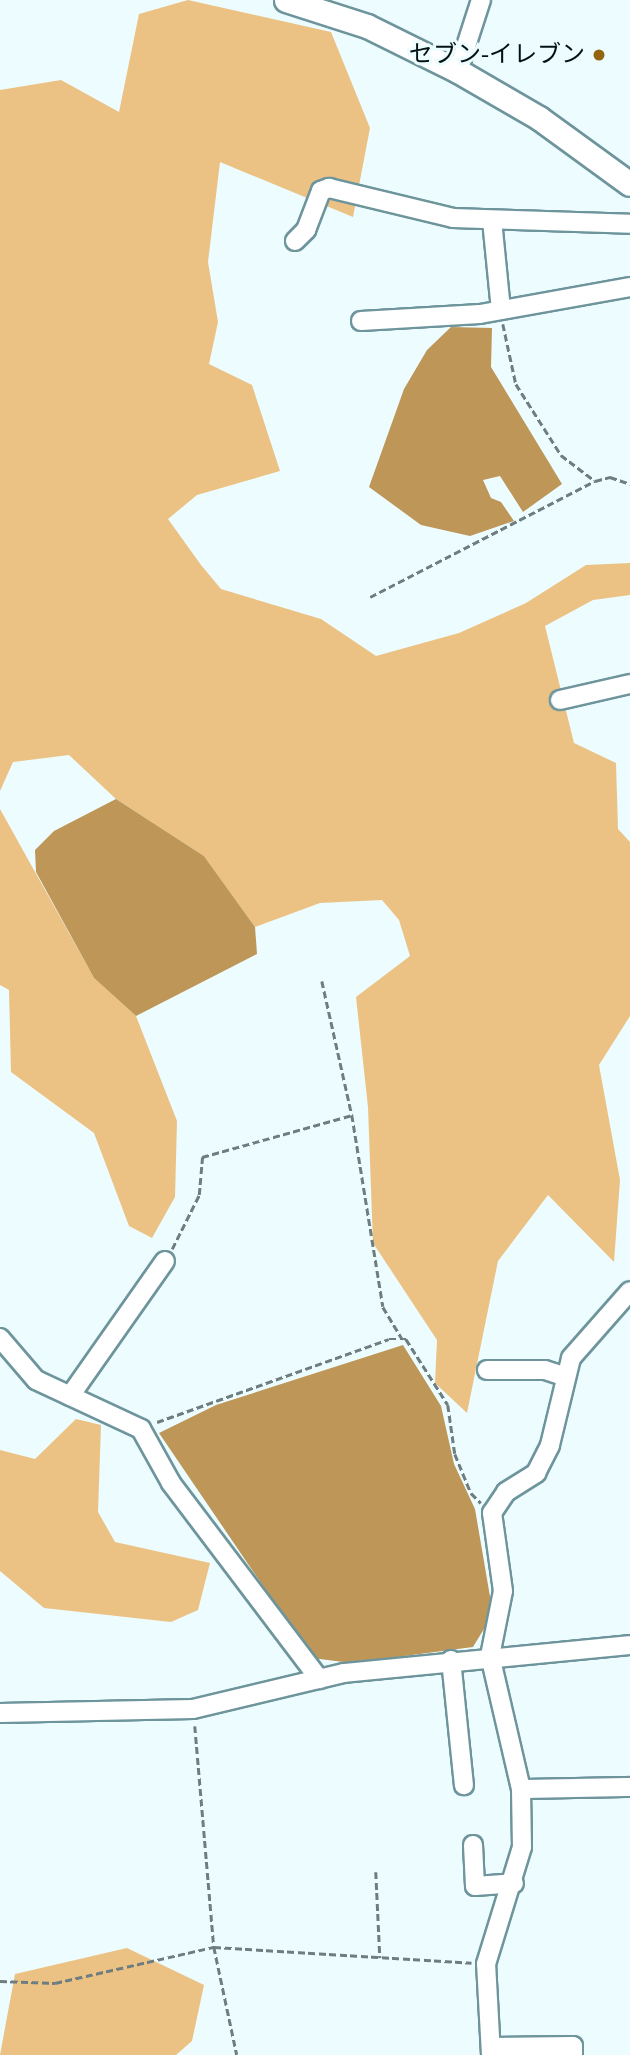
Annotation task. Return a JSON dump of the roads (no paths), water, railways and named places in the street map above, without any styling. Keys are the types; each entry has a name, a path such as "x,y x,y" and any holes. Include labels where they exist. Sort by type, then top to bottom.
{"main road":[{"path":"286,0 367,26 458,71 539,118 630,184"}],"street":[{"path":"458,71 481,0"},
{"path":"295,241 306,230 321,191 329,188 434,214 492,220 630,224"},
{"path":"492,220 501,310"},
{"path":"360,321 501,310 630,287"},
{"path":"560,700 630,684"},
{"path":"70,1396 165,1261"},
{"path":"573,2055 573,2046 491,2051 486,1964 514,1883 522,1847 521,1789 490,1656 503,1591 492,1513 506,1492 541,1464 550,1445 563,1376 579,1346 630,1290"},
{"path":"0,1338 36,1380 141,1429 171,1483 319,1679"},
{"path":"487,1370 545,1370 563,1376"},
{"path":"0,1713 193,1709 319,1679 451,1660 630,1645"},
{"path":"451,1660 464,1785"},
{"path":"521,1789 630,1787"},
{"path":"473,1845 475,1886 514,1883"}],"place":[{"name":"セブン-イレブン","path":"599,55"}]}
